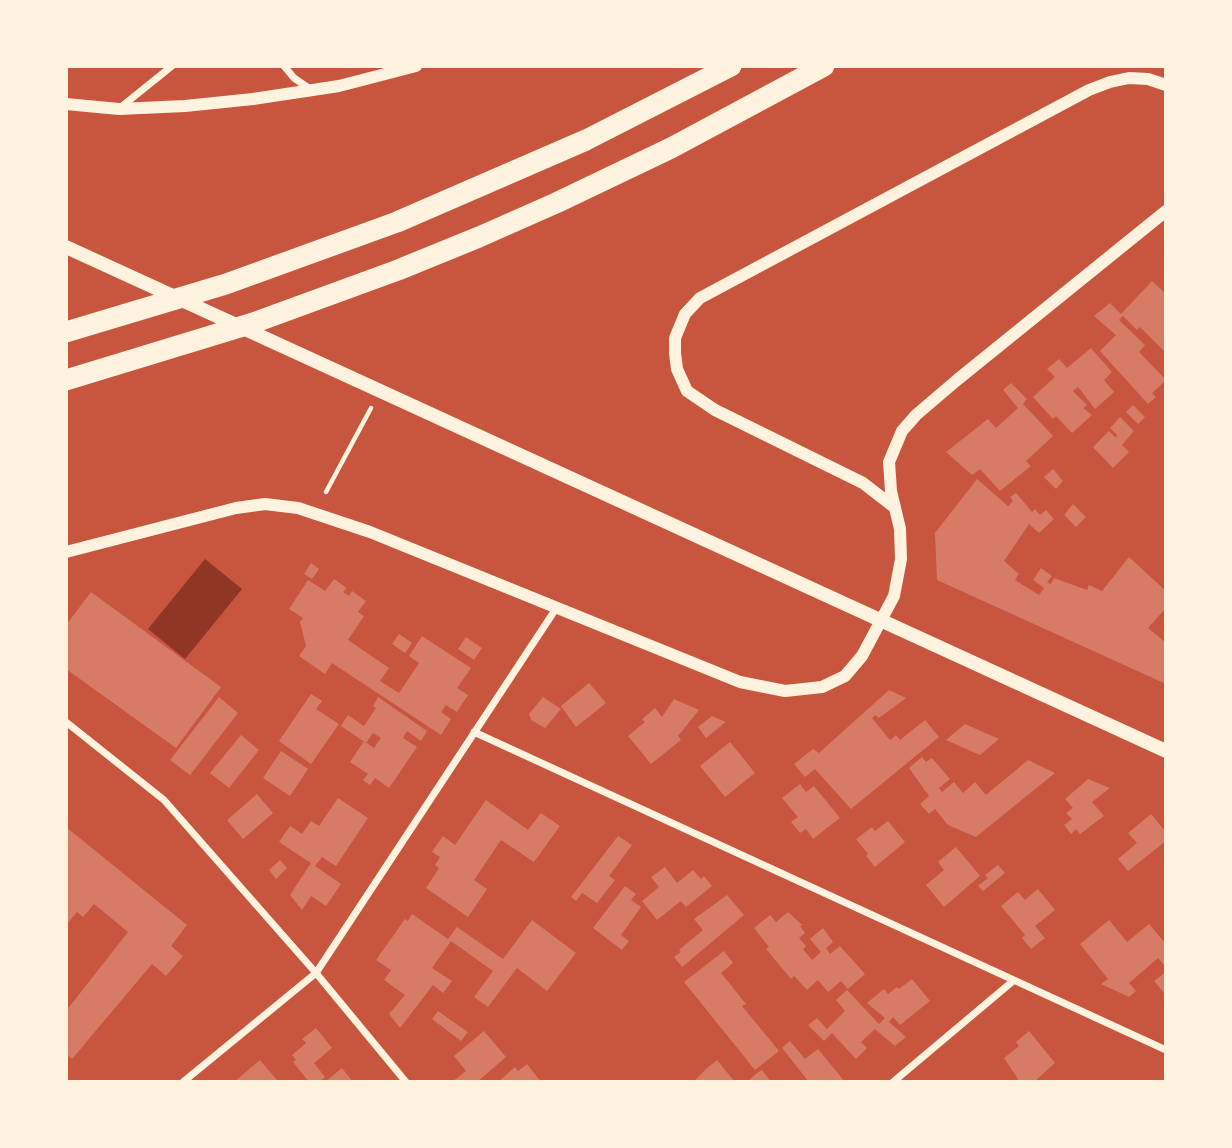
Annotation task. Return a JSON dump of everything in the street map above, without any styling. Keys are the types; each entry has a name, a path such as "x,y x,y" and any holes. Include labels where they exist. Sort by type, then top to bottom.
{"highway":[{"path":"66,380 253,323 479,237 642,163 745,111 824,66"},
{"path":"66,332 226,284 397,222 586,140 722,70"}],"main road":[{"path":"66,247 1166,751"}],"street":[{"path":"119,109 172,66"},
{"path":"284,66 294,78 314,90"},
{"path":"66,104 119,109 186,106 314,90 416,66"},
{"path":"894,508 863,483 715,410 687,391 677,369 675,353 675,338 685,314 700,298 1089,90 1129,78 1148,79 1166,85"},
{"path":"66,552 251,505 284,506 331,517 719,674 764,688 785,691 822,687 845,676 862,656 894,596 901,559 900,529 894,508 888,462 897,439 916,415 1166,211"},
{"path":"183,1082 316,973 557,607"},
{"path":"66,722 163,800 316,973 406,1082"},
{"path":"474,732 1166,1050"},
{"path":"893,1082 1013,981"}],"path":[{"path":"326,492 371,408"}],"shaded area":[{"path":"205,559 242,589 185,659 148,629"}],"building":[{"path":"1152,281 1166,294 1166,353 1140,327 1137,330 1123,316 1119,320 1145,345 1139,352 1166,380 1152,393 1156,397 1148,404 1100,351 1116,335 1094,316 1110,303 1121,314"},
{"path":"1091,348 1112,372 1104,380 1114,392 1095,409 1078,387 1073,391 1087,405 1083,408 1092,415 1072,433 1056,416 1053,419 1033,397 1055,377 1047,369 1059,359 1067,368"},
{"path":"1011,383 1027,399 1023,404 1053,436 1026,461 1031,466 1000,491 980,469 972,475 946,452 988,419 996,428 1018,408 1003,390"},
{"path":"1133,405 1145,417 1138,424 1126,412"},
{"path":"1120,417 1134,431 1122,445 1129,452 1113,468 1093,447 1109,431 1116,438 1117,435 1110,428"},
{"path":"1053,469 1063,481 1056,489 1044,477"},
{"path":"977,479 1008,506 1013,501 1010,497 1016,493 1032,512 1035,509 1040,515 1046,510 1054,519 1039,533 1029,524 1004,561 1019,574 1015,580 1039,595 1044,588 1033,580 1041,568 1052,576 1047,582 1051,584 1054,578 1087,590 1089,585 1102,591 1129,557 1166,591 1166,608 1148,628 1166,643 1166,684 937,580 935,533"},
{"path":"1073,504 1086,517 1076,527 1064,515"},
{"path":"311,563 319,569 312,579 304,574"},
{"path":"334,579 347,588 343,592 349,596 352,591 366,601 358,612 364,616 348,640 389,668 380,681 399,693 419,663 409,656 422,636 471,668 457,688 468,695 457,712 446,705 441,712 451,719 441,735 332,663 325,674 299,656 306,646 300,622 303,618 289,609 308,580 325,591"},
{"path":"91,592 221,687 176,748 66,669 66,625"},
{"path":"399,634 412,643 405,653 392,644"},
{"path":"466,637 482,648 474,660 458,649"},
{"path":"589,683 606,703 576,727 561,706"},
{"path":"889,690 906,698 879,718 875,715 872,718 890,740 896,735 900,740 925,720 939,737 851,809 815,769 805,777 794,764 813,749 819,753"},
{"path":"311,694 322,701 316,709 339,724 311,764 279,741"},
{"path":"219,697 238,713 190,775 170,760"},
{"path":"378,697 427,731 421,741 407,731 403,738 417,747 389,788 375,778 370,785 363,780 368,774 350,762 364,741 341,726 348,715 364,726 376,708 373,706","holes":["373,733 381,738 374,748 366,743"]},
{"path":"543,697 561,709 545,728 531,720 529,714"},
{"path":"674,699 699,710 678,736 681,740 651,764 628,736 645,722 642,719 655,708 662,717"},
{"path":"712,716 726,722 706,738 698,727"},
{"path":"965,724 999,739 980,755 946,740"},
{"path":"241,735 259,750 229,788 210,773"},
{"path":"730,742 755,773 725,797 700,766"},
{"path":"281,751 308,769 290,796 263,778"},
{"path":"922,757 926,762 932,758 950,779 939,788 942,792 954,782 963,793 975,782 986,795 1028,760 1055,773 976,837 948,825 935,809 929,814 920,804 929,796 909,768"},
{"path":"1088,779 1110,788 1092,802 1104,816 1080,834 1076,829 1071,834 1064,825 1072,819 1066,813 1073,808 1065,799"},
{"path":"800,784 806,792 814,786 840,818 813,839 806,829 800,833 791,822 798,817 782,798"},
{"path":"257,794 273,813 243,839 227,820"},
{"path":"338,798 368,818 336,866 322,857 315,866 341,884 326,906 311,896 302,910 290,895 311,863 279,842 290,826 302,834 311,821 319,826"},
{"path":"486,800 528,830 541,813 560,826 534,862 501,840 474,880 487,889 468,917 426,888 439,868 435,865 440,857 432,852 443,836 455,845"},
{"path":"1151,814 1166,832 1166,841 1128,871 1118,859 1137,843 1128,833"},
{"path":"888,821 905,842 875,867 856,839 872,827 875,831"},
{"path":"66,827 187,925 171,946 183,956 166,976 152,964 72,1059 66,1054 66,1011 128,932 94,904 83,917 77,912 66,925"},
{"path":"618,836 632,845 609,876 615,880 597,903 582,893 576,901 571,897"},
{"path":"956,847 980,876 944,907 926,885 944,870 938,862"},
{"path":"280,860 287,868 276,879 269,870"},
{"path":"998,865 1005,873 983,891 978,886 988,878 985,875"},
{"path":"665,867 677,883 693,870 701,879 704,876 712,886 686,907 681,901 657,920 642,901 659,887 651,877"},
{"path":"625,886 636,894 631,900 641,907 621,935 629,941 622,950 593,928"},
{"path":"1038,889 1055,910 1035,926 1045,938 1031,949 1022,938 1025,935 1001,906 1018,892 1025,900"},
{"path":"727,895 744,915 682,967 674,957 703,930 694,919"},
{"path":"788,912 802,925 800,926 805,933 799,938 806,946 803,949 812,960 821,952 810,939 823,928 833,942 826,948 830,954 840,946 865,974 848,989 841,981 828,992 818,980 807,990 794,976 791,979 766,949 769,947 754,928 770,915 776,922"},
{"path":"412,914 448,939 457,927 503,959 532,920 576,953 547,991 517,968 488,1007 474,997 493,971 451,941 432,968 452,981 443,993 433,985 400,1028 389,1014 405,995 384,980 391,970 376,960 405,919 408,921"},
{"path":"1109,920 1127,942 1149,924 1166,944 1166,967 1158,958 1129,983 1136,991 1129,997 1101,984 1108,979 1080,944"},
{"path":"724,951 733,963 721,973 746,1004 742,1006 779,1051 755,1070 684,982"},
{"path":"1166,972 1166,995 1154,981"},
{"path":"912,979 930,1001 900,1025 893,1017 889,1022 906,1037 895,1046 875,1029 861,1042 867,1048 856,1059 832,1033 824,1041 808,1025 817,1018 827,1029 845,1011 836,1000 847,990 879,1024 885,1018 867,1003 884,989 888,994"},
{"path":"438,1011 468,1032 461,1041 432,1019"},
{"path":"316,1028 332,1048 314,1063 325,1077 319,1082 309,1082 293,1062 296,1060 292,1055 306,1043 302,1039"},
{"path":"484,1031 506,1057 477,1082 452,1082 466,1071 454,1056"},
{"path":"1029,1031 1055,1063 1034,1082 1015,1082 1018,1079 1004,1058 1019,1046 1016,1042"},
{"path":"790,1041 805,1059 818,1049 845,1082 809,1082 782,1048"},
{"path":"260,1060 277,1080 275,1082 234,1082"},
{"path":"717,1060 735,1082 693,1082 706,1069"},
{"path":"527,1064 541,1082 498,1082 515,1067 518,1071"},
{"path":"342,1068 353,1082 325,1082"},
{"path":"762,1070 771,1082 747,1082 757,1073"}]}
